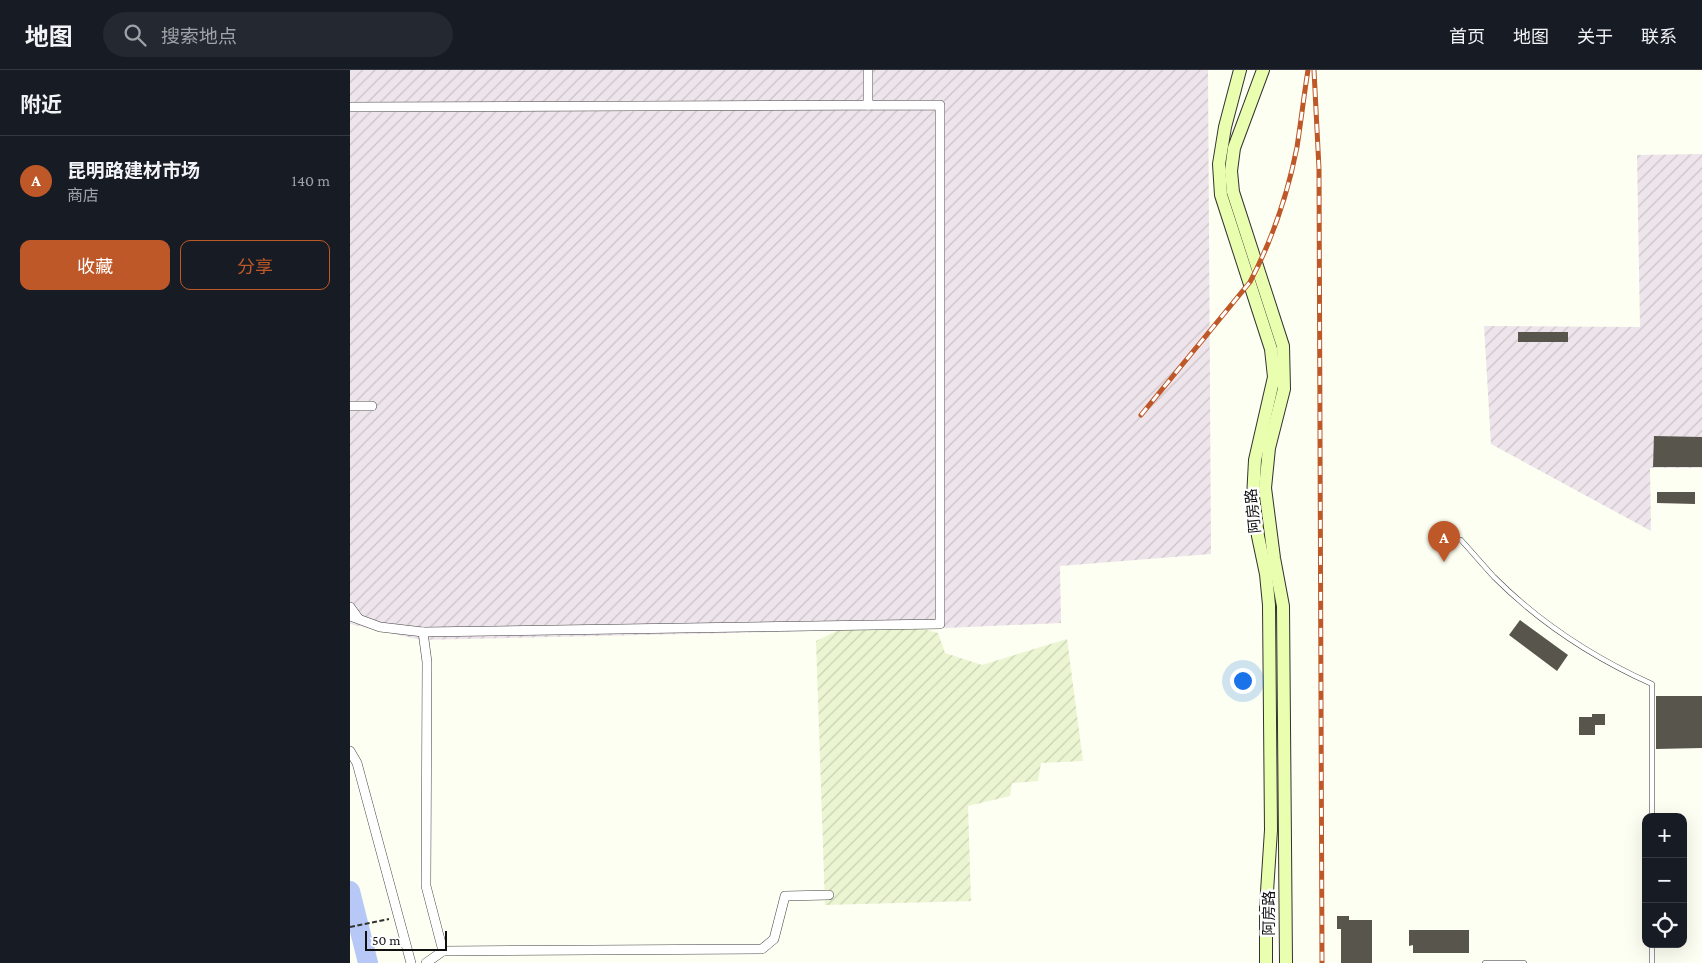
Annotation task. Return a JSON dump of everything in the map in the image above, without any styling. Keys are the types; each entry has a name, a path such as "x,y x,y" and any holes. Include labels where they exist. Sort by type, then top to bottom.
{"main road":[{"name":"阿房路","path":"1240,70 1218,164 1221,195 1271,349 1274,377 1255,460 1253,498 1266,574 1269,605 1271,830 1266,907 1266,963"},
{"name":"阿房路","path":"1263,70 1234,148 1232,171 1233,192 1283,346 1284,389 1269,448 1265,488 1274,558 1283,606 1286,963"}],"street":[{"path":"868,70 868,105"},
{"path":"350,107 940,105 940,624 423,632 380,627 354,617 350,607"},
{"path":"350,406 372,406"},
{"path":"423,632 427,662 426,886 443,951"},
{"path":"350,751 357,763 411,963"},
{"path":"426,963 443,951 762,950 774,939 785,896 829,895"}],"lane":[{"path":"1461,540 1495,578 1531,610 1578,644 1620,669 1652,684 1652,813"},
{"path":"1652,948 1652,963"},
{"path":"1484,963 1524,963"}],"path":[{"path":"350,927 399,917"}],"shaded area":[{"path":"350,70 1208,70 1211,554 1060,566 1061,623 946,628 421,640 350,624"},
{"path":"1702,154 1702,468 1650,468 1651,531 1491,444 1484,326 1640,327 1637,155"}],"green space":[{"path":"856,622 910,625 938,633 945,653 982,665 1067,639 1083,761 1041,763 1038,781 1012,783 1010,796 968,806 971,901 825,905 816,641"}],"building":[{"path":"1518,332 1568,332 1568,342 1518,342"},
{"path":"1654,436 1702,437 1702,467 1653,467"},
{"path":"1657,492 1695,492 1695,504 1657,503"},
{"path":"1520,620 1568,655 1557,671 1509,635"},
{"path":"1656,696 1702,696 1702,748 1656,749"},
{"path":"1592,714 1605,714 1605,725 1595,725 1595,735 1579,735 1579,717 1592,717"},
{"path":"1337,916 1349,916 1349,920 1372,920 1372,963 1341,963 1341,929 1337,929"},
{"path":"1409,930 1469,930 1469,953 1413,953 1413,945 1409,946"}],"waterway":[{"path":"350,891 368,963"}],"railway":[{"path":"1141,415 1250,282 1258,266 1272,233 1289,182 1297,147 1308,70"},
{"path":"1314,70 1319,169 1322,963"}],"place":[{"name":"昆明路建材市场","path":"1444,562"}]}
